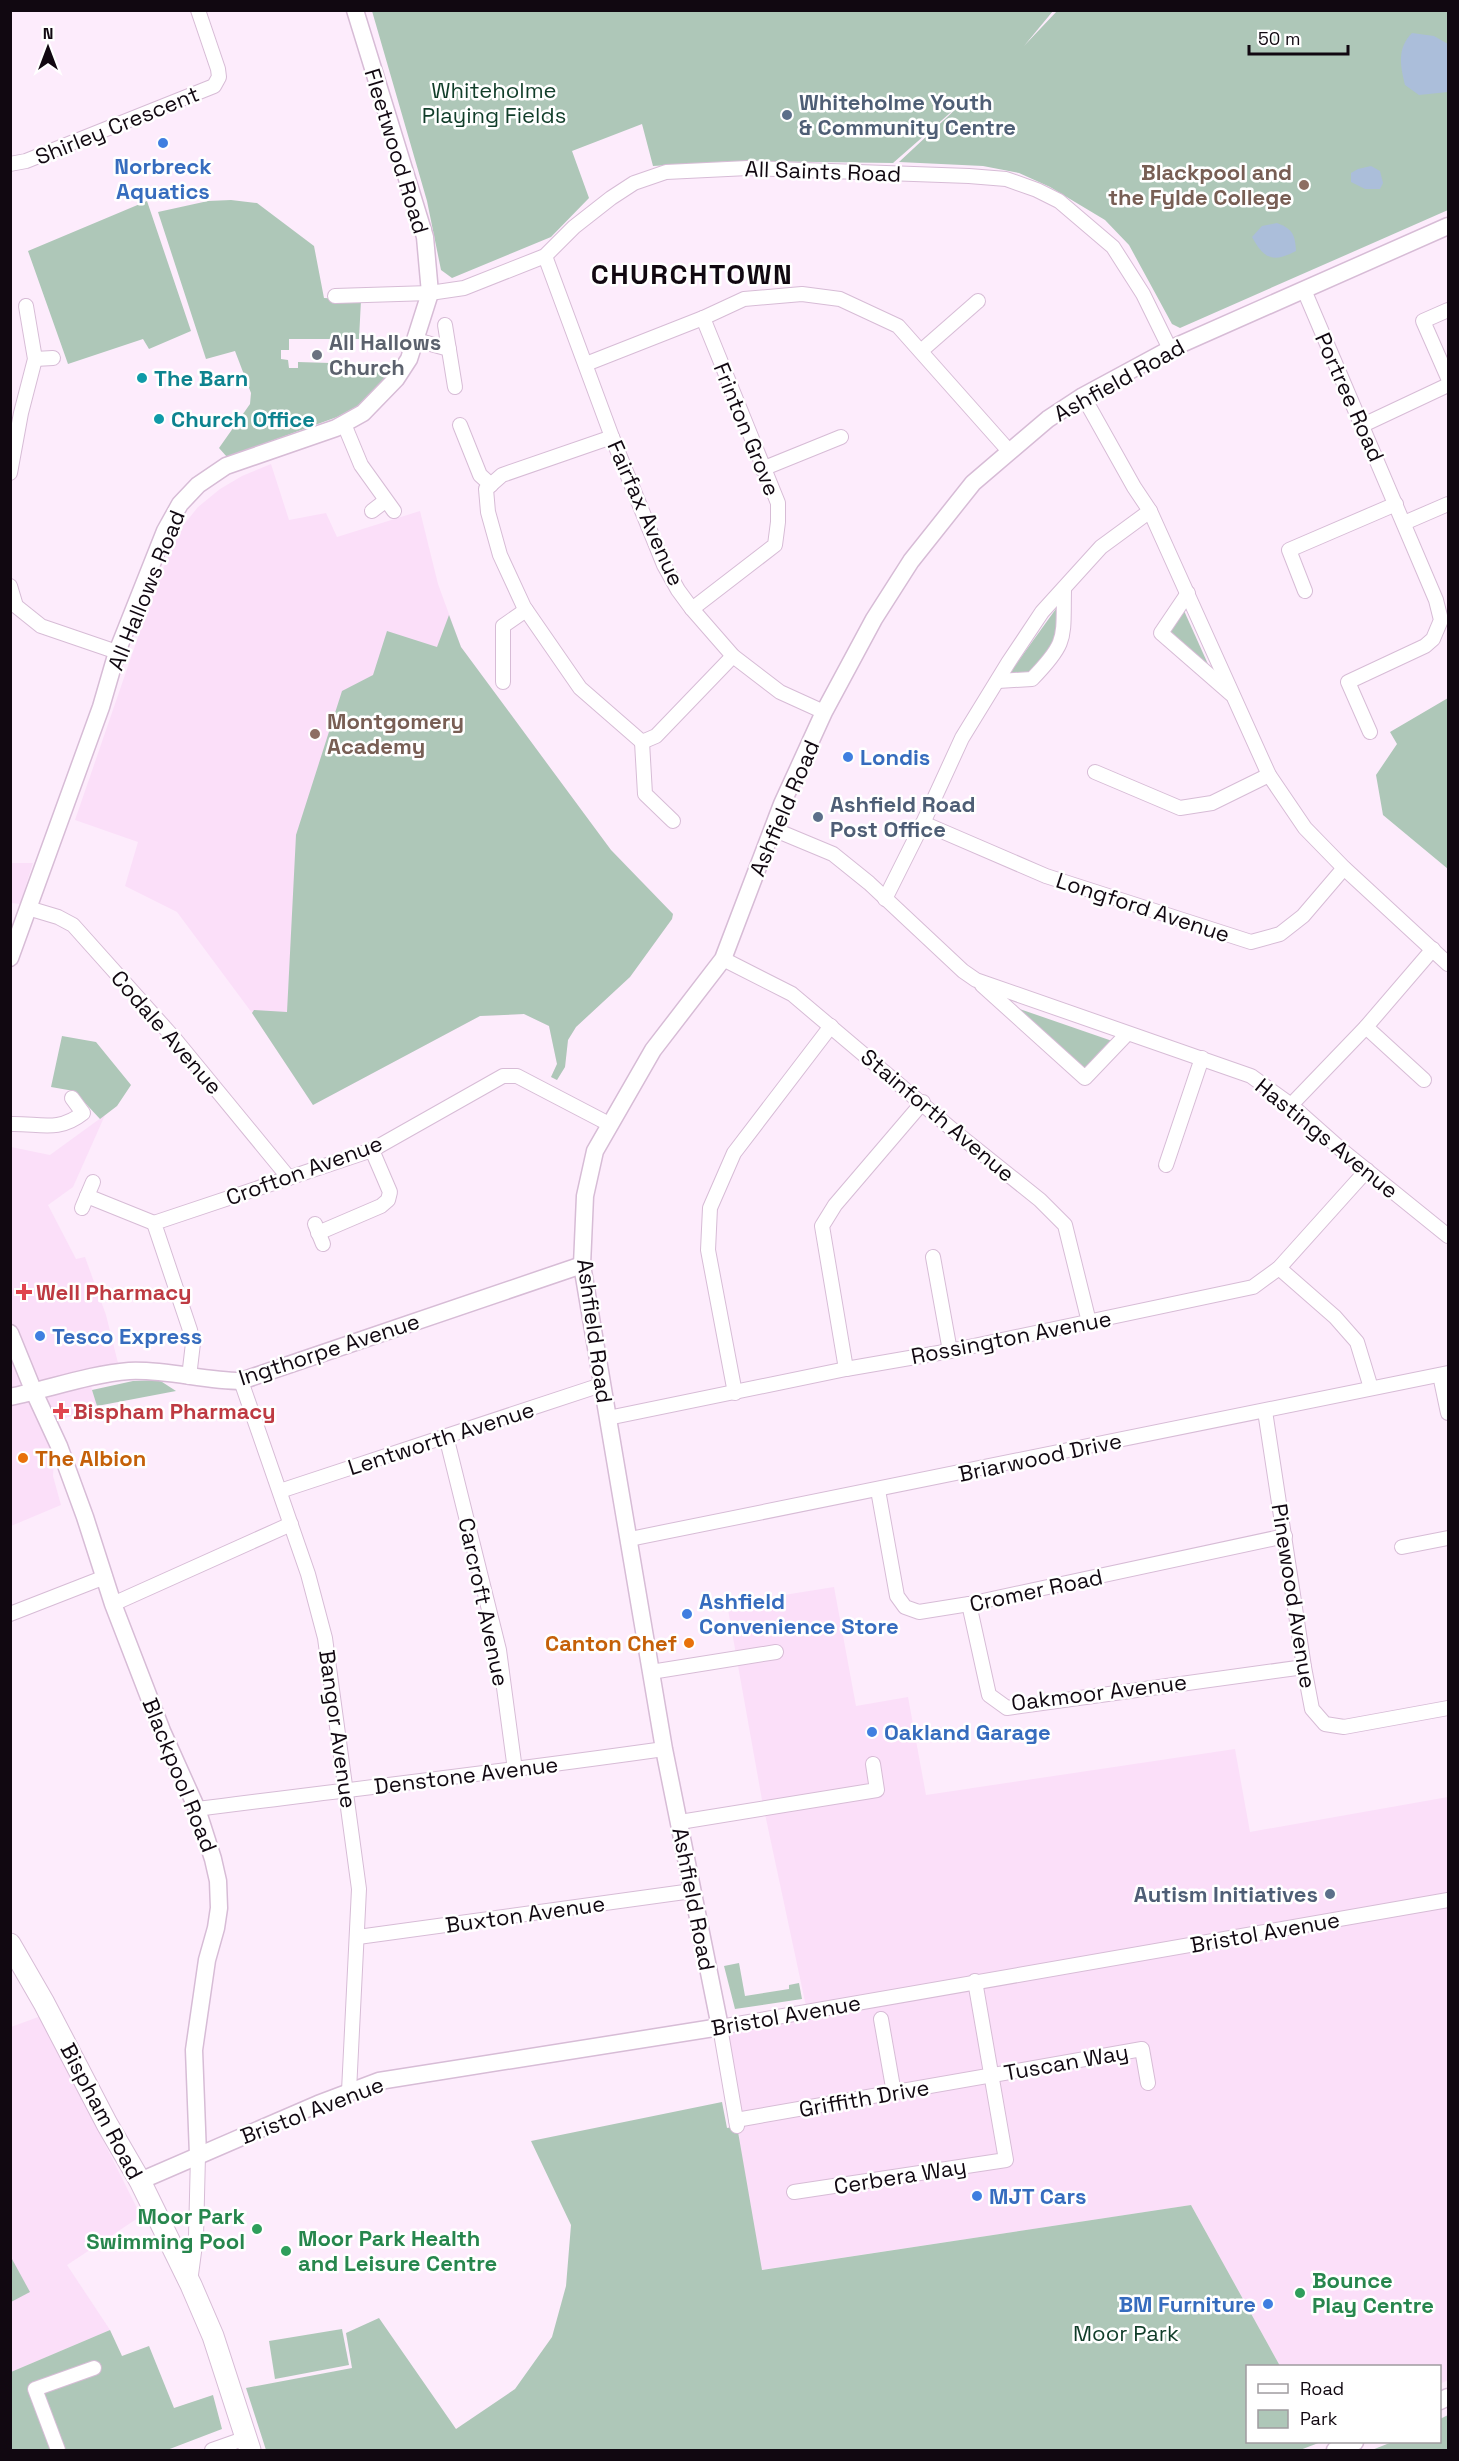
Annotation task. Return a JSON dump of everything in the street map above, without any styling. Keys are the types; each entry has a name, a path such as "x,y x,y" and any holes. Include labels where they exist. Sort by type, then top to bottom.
{"main road":[{"name":"Bispham Road","path":"10,1944 140,2181 190,2282 213,2336 248,2444"}],"street":[{"name":"Shirley Crescent","path":"10,164 26,161 214,86 219,76 218,69 198,10"},
{"name":"Fleetwood Road","path":"355,10 425,237 430,293"},
{"name":"All Saints Road","path":"335,296 430,293 464,288 545,256 574,227 611,198 634,183 666,172 748,168 1006,179 1059,201 1113,247 1143,294 1170,349"},
{"name":"Ashfield Road","path":"736,2123 720,2026 664,1749 582,1265 585,1196 588,1174 595,1151 652,1050 723,959 773,828 824,712 874,619 911,561 973,483 1048,419 1083,396 1170,349 1449,226"},
{"name":"Fairfax Avenue","path":"545,256 612,437 664,565 692,609 733,656 780,692 824,712"},
{"name":"Portree Road","path":"1304,290 1436,600 1441,620 1436,634 1425,646 1348,682 1370,732"},
{"name":"All Hallows Road","path":"10,958 101,707 117,652 165,531 180,504 198,485 225,466 344,424 373,405 396,379 409,359 430,293"},
{"path":"586,364 703,318 744,299 802,294 840,299 898,326 1009,451"},
{"path":"921,351 978,301"},
{"path":"10,473 21,413 35,359 26,306"},
{"path":"1449,310 1423,321 1449,378"},
{"name":"Frinton Grove","path":"692,609 775,545 778,522 778,503 762,469 703,318"},
{"path":"445,325 455,387"},
{"path":"416,340 448,349"},
{"path":"35,359 53,358"},
{"path":"1363,425 1449,385"},
{"path":"1083,396 1150,511 1269,776 1305,828 1344,868 1449,964"},
{"path":"344,424 361,465 390,506 372,511"},
{"path":"458,431 480,475 490,485"},
{"path":"612,437 502,475 486,489 488,512 500,555 526,610 580,688 642,742 645,794 673,821"},
{"path":"762,469 841,437"},
{"path":"1305,591 1289,550 1396,504"},
{"path":"1404,523 1449,504"},
{"path":"885,899 962,738 1042,612 1101,547 1150,511"},
{"path":"10,586 16,606 41,626 117,652"},
{"path":"998,681 1032,679 1053,657 1063,640 1064,590"},
{"path":"1188,593 1161,633 1233,696"},
{"path":"503,682 503,626 526,610"},
{"path":"642,742 656,736 733,656"},
{"path":"1095,772 1180,808 1212,803 1269,776"},
{"name":"Longford Avenue","path":"923,823 1046,876 1251,942 1280,934 1303,916 1344,868"},
{"name":"Hastings Avenue","path":"773,828 833,855 869,883 1084,1078 1127,1034"},
{"name":"Codale Avenue","path":"28,908 58,917 73,925 174,1038 289,1178"},
{"path":"1291,1106 1366,1027 1433,950"},
{"name":"Stainforth Avenue","path":"723,959 792,994 923,1102 960,1136 1040,1200 1065,1225 1089,1322"},
{"name":"Hastings Avenue","path":"976,980 1251,1076 1291,1106 1449,1236"},
{"path":"735,1394 708,1250 710,1208 734,1153 831,1026"},
{"path":"1366,1027 1424,1080"},
{"path":"1166,1165 1202,1058"},
{"name":"Crofton Avenue","path":"154,1223 372,1150 508,1074 518,1076 609,1124"},
{"path":"10,1124 55,1127 66,1123 83,1113 72,1098"},
{"path":"846,1369 822,1226 835,1205 923,1102"},
{"path":"319,1234 381,1206 388,1200 389,1188 372,1150"},
{"name":"Rossington Avenue","path":"608,1418 735,1394 846,1369 950,1351 1253,1287 1279,1268 1367,1170"},
{"path":"93,1182 84,1202 154,1223 192,1336 189,1377"},
{"path":"939,1264 950,1351"},
{"name":"Ingthorpe Avenue","path":"10,1397 129,1371 220,1381 241,1381 582,1265"},
{"path":"1279,1268 1335,1317 1357,1342 1371,1388"},
{"path":"10,1333 34,1392"},
{"path":"1444,1374 1449,1413"},
{"name":"Briarwood Drive","path":"630,1539 1444,1374"},
{"name":"Bangor Avenue","path":"241,1381 291,1524 325,1638 359,1889 349,2091"},
{"name":"Lentworth Avenue","path":"280,1491 601,1385"},
{"name":"Blackpool Road","path":"34,1392 59,1446 114,1604 162,1731 197,1809 218,1881 219,1908 207,1960 194,2050 198,2155 196,2237 190,2282"},
{"name":"Pinewood Avenue","path":"1265,1411 1312,1709 1324,1724 1344,1727 1449,1708"},
{"name":"Carcroft Avenue","path":"446,1437 499,1650 515,1770"},
{"name":"Cromer Road","path":"878,1490 897,1596 905,1607 919,1612 969,1604 1285,1536"},
{"path":"114,1604 291,1524"},
{"path":"1401,1547 1449,1538"},
{"path":"10,1614 105,1576"},
{"name":"Oakmoor Avenue","path":"969,1604 989,1695 1006,1708 1304,1667"},
{"path":"651,1672 776,1652"},
{"name":"Denstone Avenue","path":"197,1809 515,1770 664,1749"},
{"path":"680,1822 877,1790 873,1764"},
{"name":"Buxton Avenue","path":"358,1937 692,1891"},
{"name":"Bristol Avenue","path":"140,2181 349,2091 379,2081 720,2026 1449,1900"},
{"path":"975,1982 991,2075"},
{"path":"880,2019 894,2093"},
{"name":"Tuscan Way","path":"991,2075 1142,2049 1148,2083"},
{"name":"Griffith Drive","path":"736,2123 991,2075"},
{"name":"Cerbera Way","path":"794,2192 1006,2160 991,2075"},
{"path":"58,2451 35,2389 94,2368"},
{"path":"1335,2451 1353,2443"},
{"path":"212,2451 248,2444"}],"shaded area":[{"name":"Montgomery Academy","path":"271,464 289,520 326,513 337,537 420,511 438,584 461,647 611,850 673,914 672,919 630,977 576,1027 568,1040 565,1067 557,1080 551,1077 557,1064 549,1026 524,1014 480,1016 313,1105 252,1013 177,912 125,886 138,842 75,820 157,582 182,527 198,507 220,489 242,476"},
{"path":"11,863 33,863 20,904 11,903"},
{"path":"105,1115 73,1187 48,1205 76,1259 85,1257 106,1315 118,1363 87,1372 97,1406 56,1422 53,1476 61,1505 11,1526 11,1147 50,1155"},
{"path":"834,1587 856,1706 908,1697 926,1795 1235,1749 1250,1832 1448,1797 1448,2380 1441,2384 1441,2365 1279,2365 1191,2205 761,2270 720,2027 807,2011 762,1800 727,1604"},
{"path":"41,2016 141,2216 67,2265 110,2330 11,2372 11,2027"}],"green space":[{"name":"Whiteholme Playing Fields","path":"372,11 1053,11 1024,46 1057,11 1446,11 1448,12 1448,210 1180,328 1172,324 1129,245 1105,220 1050,187 1019,173 983,166 899,162 974,92 893,163 734,161 653,166 642,124 572,151 589,198 551,237 452,278 441,270 427,201"},
{"path":"231,200 257,203 314,246 324,298 361,300 359,339 331,337 331,339 289,339 289,350 281,350 281,359 288,360 289,368 298,368 298,362 330,363 331,370 345,370 345,363 401,363 365,402 337,417 227,457 219,448 250,404 251,393 235,351 206,359 158,212 208,201"},
{"path":"147,201 191,331 149,349 143,339 68,364 28,251"},
{"path":"1063,599 1063,640 1032,679 1007,681 1014,667"},
{"path":"1181,604 1216,682 1161,633"},
{"path":"449,615 461,647 611,850 673,914 672,919 630,977 576,1027 568,1040 565,1067 557,1080 551,1077 557,1064 549,1026 524,1014 480,1016 313,1105 252,1013 254,1010 287,1012 296,835 342,691 373,675 387,631 437,647"},
{"path":"1448,698 1448,869 1383,815 1376,775 1397,744 1390,732"},
{"path":"1011,1006 1118,1043 1085,1078"},
{"path":"62,1036 96,1042 131,1085 117,1106 100,1119 74,1091 51,1087"},
{"path":"159,1380 176,1391 97,1406 92,1390 133,1381"},
{"path":"739,1963 745,1996 789,1989 789,1985 799,1983 802,1999 735,2009 724,1966"},
{"name":"Moor Park","path":"722,2102 727,2128 737,2126 762,2270 1191,2205 1279,2365 1246,2365 1246,2443 1318,2443 1300,2450 266,2450 246,2388 352,2368 346,2333 379,2318 456,2429 515,2389 552,2337 566,2286 571,2225 531,2141"},
{"path":"12,2259 30,2292 11,2302 10,2260"},
{"path":"342,2329 349,2365 275,2379 269,2341"},
{"path":"110,2330 122,2356 149,2346 174,2408 213,2395 222,2429 167,2450 11,2450 11,2372"},
{"path":"1448,2415 1448,2450 1372,2450 1390,2443 1441,2443 1441,2418"}],"water":[{"path":"1412,33 1434,36 1448,44 1448,92 1419,95 1405,85 1401,57 1404,45"},
{"path":"1371,166 1380,171 1383,183 1380,189 1365,189 1351,182 1351,173"},
{"path":"1277,223 1292,233 1296,251 1275,258 1265,254 1252,237 1262,226"}],"place":[{"name":"Whiteholme Youth & Community Centre","path":"787,115"},
{"name":"Norbreck Aquatics","path":"163,143"},
{"name":"Blackpool and the Fylde College","path":"1304,185"},
{"name":"All Hallows Church","path":"317,355"},
{"name":"The Barn","path":"142,378"},
{"name":"Church Office","path":"159,419"},
{"name":"Montgomery Academy","path":"315,734"},
{"name":"Londis","path":"848,757"},
{"name":"Ashfield Road Post Office","path":"818,817"},
{"name":"Well Pharmacy","path":"24,1292"},
{"name":"Tesco Express","path":"40,1336"},
{"name":"Bispham Pharmacy","path":"61,1411"},
{"name":"The Albion","path":"23,1458"},
{"name":"Ashfield Convenience Store","path":"687,1614"},
{"name":"Canton Chef","path":"689,1643"},
{"name":"Oakland Garage","path":"872,1732"},
{"name":"Autism Initiatives","path":"1330,1894"},
{"name":"MJT Cars","path":"977,2196"},
{"name":"Moor Park Swimming Pool","path":"257,2229"},
{"name":"Moor Park Health and Leisure Centre","path":"286,2251"},
{"name":"Bounce Play Centre","path":"1300,2293"},
{"name":"BM Furniture","path":"1268,2304"}],"district":[{"name":"CHURCHTOWN","path":"692,274"}]}
